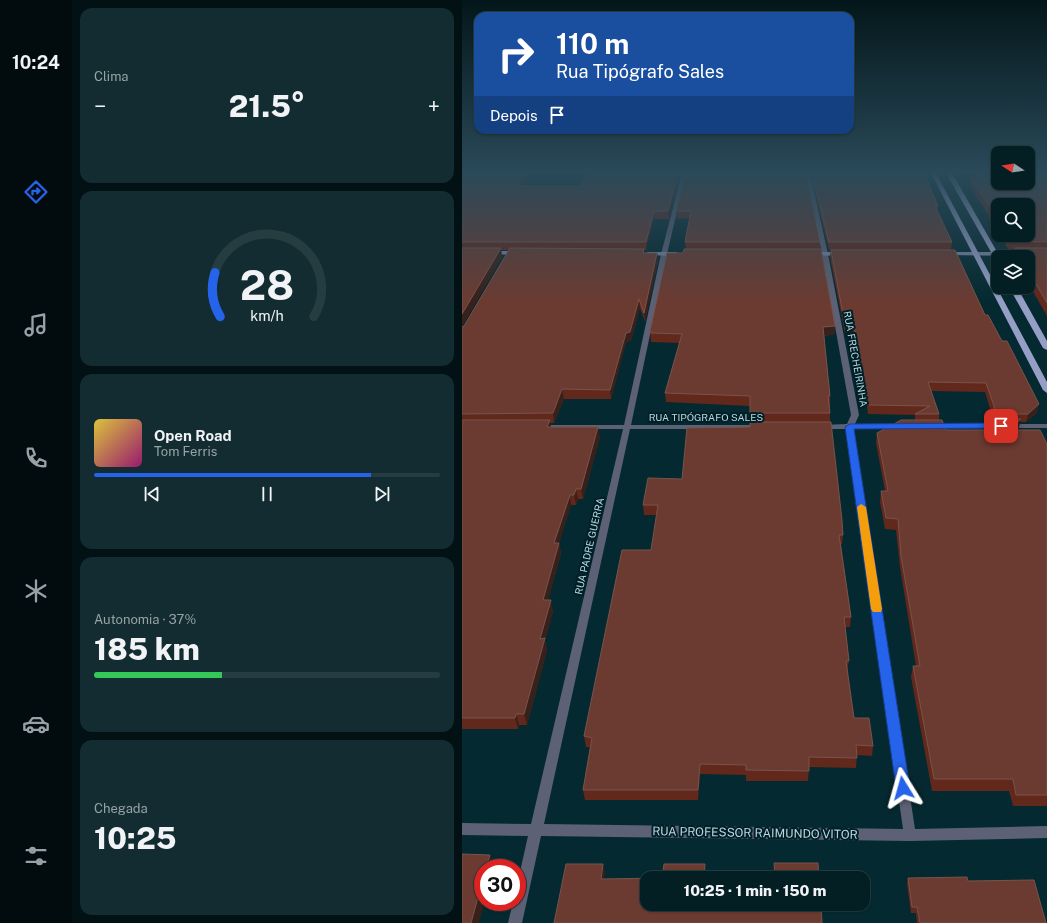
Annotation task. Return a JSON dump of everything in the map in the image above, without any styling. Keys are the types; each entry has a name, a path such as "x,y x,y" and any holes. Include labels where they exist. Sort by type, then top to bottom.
{"main road":[{"path":"956,216 1047,390"},
{"path":"974,216 993,250"},
{"path":"1017,294 1047,348"}],"street":[{"name":"RUA PADRE GUERRA","path":"514,923 537,830 673,216"},
{"name":"RUA FRECHEIRINHA","path":"817,216 855,416 850,427 910,835"},
{"path":"485,253 524,253"},
{"path":"505,260 509,253"},
{"path":"641,254 680,254"},
{"path":"802,254 848,254"},
{"path":"939,254 991,255"},
{"path":"810,427 905,426"},
{"path":"928,426 1047,426"},
{"name":"RUA TIPÓGRAFO SALES","path":"533,427 770,427"},
{"name":"RUA PROFESSOR RAIMUNDO VITOR","path":"462,829 910,835 1047,832"}],"building":[{"path":"462,216 653,216 646,242 462,242"},
{"path":"690,216 815,216 820,242 685,242"},
{"path":"823,216 940,216 952,242 829,242"},
{"path":"1035,216 1047,216 1047,242 1035,242"},
{"path":"462,248 501,248 462,314"},
{"path":"510,248 644,249 643,253 657,253 644,313 639,299 630,332 626,333 610,390 562,389 553,413 462,414 462,327"},
{"path":"1015,248 1047,248 1047,303 1035,282 1035,250 1016,250"},
{"path":"684,249 821,249 835,326 823,327 830,396 828,396 830,413 750,413 750,396 665,393 682,334 651,333 650,331 667,253 683,253"},
{"path":"831,250 955,250 985,315 988,315 1002,341 1007,341 1039,404 1028,414 994,414 994,406 986,383 928,382 939,414 915,414 930,406 869,405 866,397 854,324 845,325"},
{"path":"994,419 1021,419 1009,430 1040,430 1047,444 1047,795 1016,795 1013,779 934,779 913,666 920,666 901,556 898,519 886,518 881,491 888,491 877,433 901,420 942,420 946,430 994,430"},
{"path":"462,420 550,420 547,427 598,427 581,489 576,489 574,495 570,495 554,543 559,543 543,600 551,600 540,639 545,638 524,714 516,714 515,718 462,718"},
{"path":"750,422 831,422 842,520 843,535 839,535 851,617 844,617 849,661 846,661 854,718 869,718 873,746 856,745 857,758 809,757 809,771 746,770 746,765 700,764 698,790 583,790 592,738 584,736 622,550 651,550 658,505 643,505 648,478 682,479 687,428 750,427"},
{"path":"462,854 490,855 489,859 474,859 474,911 471,923 462,923"},
{"path":"774,863 818,863 819,871 775,871"},
{"path":"566,864 603,864 601,879 640,878 640,911 821,911 822,923 554,923"},
{"path":"664,864 705,864 704,871 663,871"},
{"path":"967,877 968,881 1034,880 1046,923 920,923 917,907 912,907 908,878"}],"slow traffic":[{"path":"861,507 877,609"}],"route":[{"path":"903,788 850,427 1001,426"}]}
